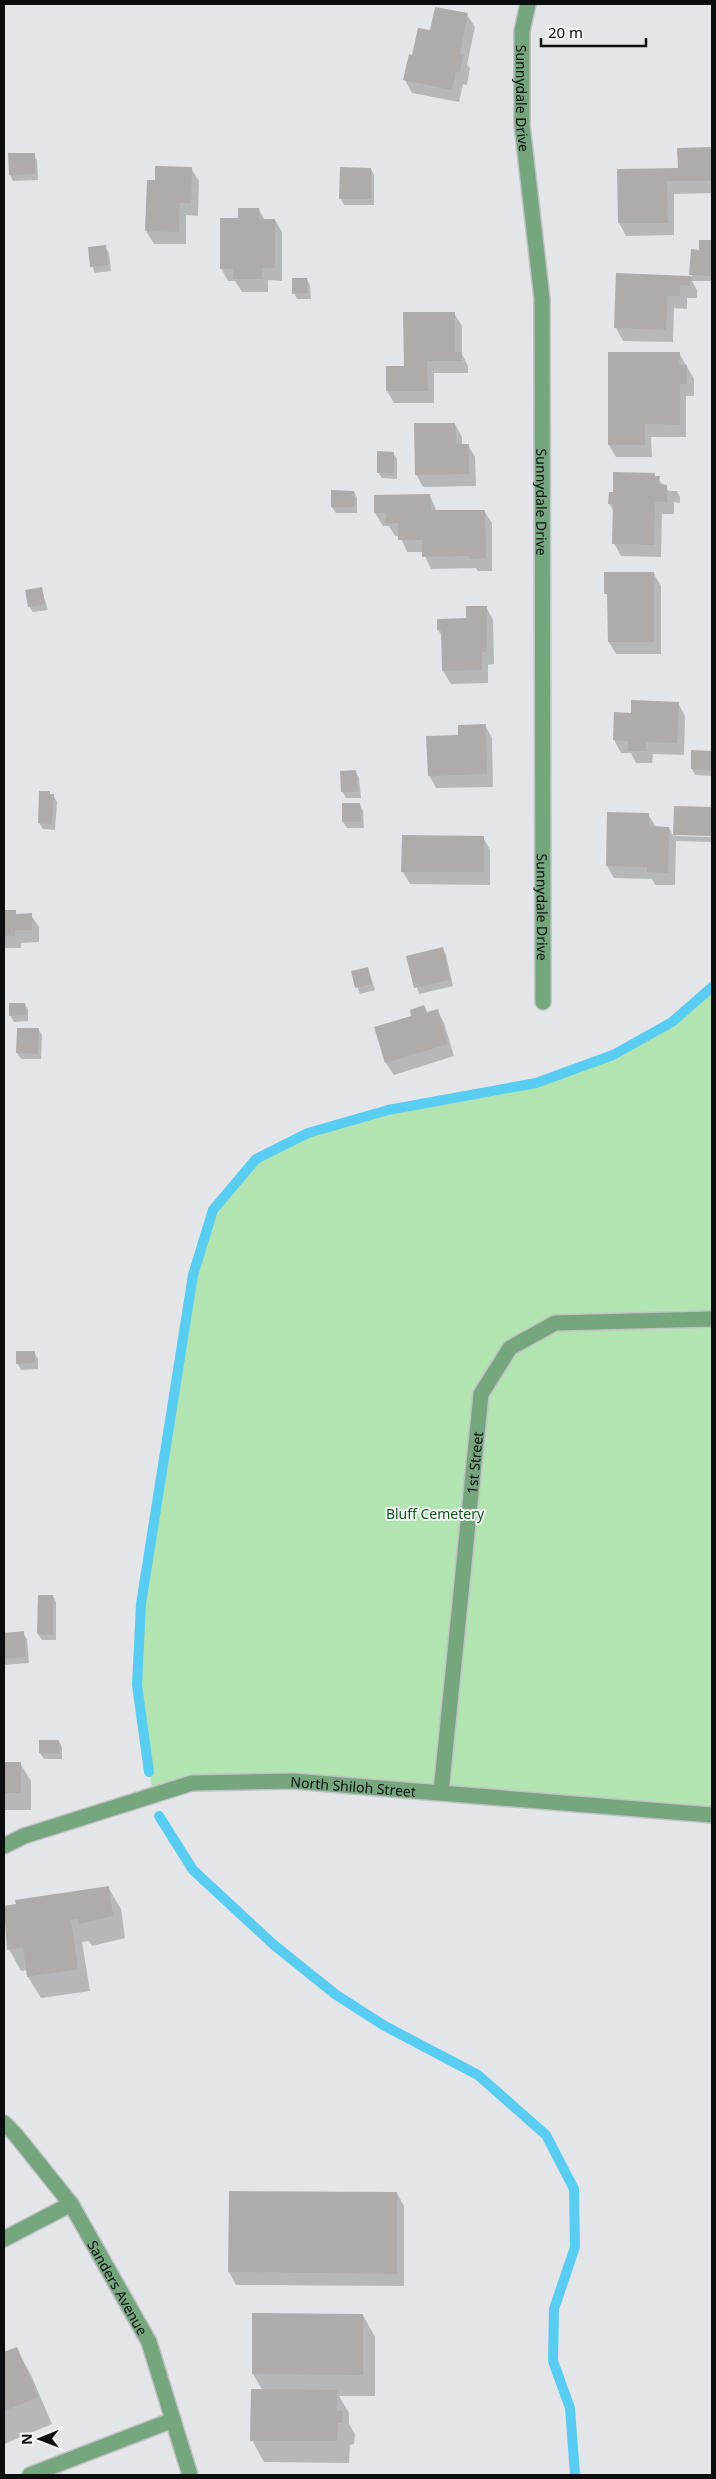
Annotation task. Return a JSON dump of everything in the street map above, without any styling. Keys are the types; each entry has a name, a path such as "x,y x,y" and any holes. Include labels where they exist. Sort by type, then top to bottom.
{"street":[{"name":"Sunnydale Drive","path":"528,4 522,31 522,125 534,210 542,299 543,1002"},
{"name":"1st Street","path":"441,1792 480,1394 510,1348 555,1323 712,1319"},
{"name":"North Shiloh Street","path":"4,1846 24,1836 192,1783 293,1781 712,1815"},
{"name":"Sanders Avenue","path":"4,2123 71,2204 149,2342 190,2475"},
{"path":"4,2239 71,2204"},
{"path":"30,2475 174,2420"}],"green space":[{"name":"Bluff Cemetery","path":"712,987 712,1815 441,1792 192,1783 154,1795 137,1685 141,1604 193,1275 213,1210 256,1159 308,1133 388,1110 536,1083 613,1055 672,1022"}],"building":[{"path":"435,7 468,13 460,54 463,55 460,73 456,72 452,90 403,80 409,54 412,55 418,28 430,30"},
{"path":"712,147 712,181 667,181 668,223 618,223 617,169 678,168 677,148"},
{"path":"8,153 35,153 35,174 9,175"},
{"path":"155,166 192,167 191,203 180,203 179,232 145,231 147,180 155,180"},
{"path":"340,167 371,168 371,199 339,199"},
{"path":"238,208 259,208 260,219 275,219 275,268 262,268 262,279 233,279 234,269 220,269 220,218 238,218"},
{"path":"699,240 712,240 712,276 689,275 691,249 699,250"},
{"path":"106,245 108,265 90,267 88,247"},
{"path":"616,273 691,276 690,286 680,285 680,296 668,296 666,330 614,328"},
{"path":"292,278 307,278 308,293 292,294"},
{"path":"403,312 455,312 455,352 462,352 462,361 427,361 428,391 386,391 386,366 404,366"},
{"path":"608,352 680,352 679,365 687,365 687,384 680,384 680,425 645,424 645,445 608,445"},
{"path":"414,423 455,423 456,444 469,444 469,474 415,475"},
{"path":"377,451 394,452 394,473 377,473"},
{"path":"613,472 655,473 655,476 660,476 659,484 667,485 667,502 655,502 654,545 612,544 613,504 608,504 609,492 613,492"},
{"path":"331,490 354,491 355,507 331,507"},
{"path":"430,494 431,510 485,510 486,558 469,559 469,556 422,557 422,540 398,540 398,523 386,524 386,513 374,513 374,495"},
{"path":"604,572 654,572 654,642 608,642 607,594 604,594"},
{"path":"42,587 45,604 28,607 25,590"},
{"path":"466,606 487,606 487,652 482,652 482,670 442,671 441,630 437,630 437,619 466,618"},
{"path":"631,700 679,702 677,743 646,742 646,751 628,751 628,741 613,740 614,712 631,713"},
{"path":"486,724 487,774 428,776 426,736 458,735 458,725"},
{"path":"691,750 712,751 712,770 691,769"},
{"path":"356,770 358,792 341,792 340,771"},
{"path":"39,791 50,791 50,794 54,794 52,824 38,823"},
{"path":"342,803 360,803 361,822 342,822"},
{"path":"674,806 712,807 712,836 673,835"},
{"path":"607,812 649,813 649,826 669,827 668,873 647,872 647,867 606,866"},
{"path":"402,835 484,836 484,872 401,872"},
{"path":"4,910 16,910 16,914 32,913 32,930 15,930 15,936 4,936"},
{"path":"443,947 450,980 414,988 406,956"},
{"path":"368,967 372,984 355,988 351,971"},
{"path":"9,1003 25,1003 26,1015 9,1016"},
{"path":"424,1005 427,1012 438,1009 448,1044 385,1063 374,1027 411,1016 410,1010"},
{"path":"17,1028 39,1028 38,1054 16,1053"},
{"path":"16,1351 35,1351 35,1363 16,1364"},
{"path":"38,1595 53,1595 53,1635 37,1634"},
{"path":"24,1631 26,1657 4,1659 4,1633"},
{"path":"39,1740 59,1740 60,1753 39,1753"},
{"path":"4,1762 21,1762 21,1793 4,1793"},
{"path":"109,1886 113,1916 78,1924 78,1919 71,1920 78,1969 27,1977 23,1947 7,1950 4,1906 16,1904 15,1900"},
{"path":"229,2191 397,2192 397,2274 228,2272"},
{"path":"252,2313 363,2314 363,2375 252,2374"},
{"path":"17,2347 38,2397 4,2411 4,2352"},
{"path":"251,2389 337,2390 337,2411 343,2411 342,2423 338,2423 337,2441 250,2441"}],"waterway":[{"path":"149,1772 137,1685 141,1604 193,1275 213,1210 256,1159 308,1133 388,1110 536,1083 613,1055 672,1022 712,987"},
{"path":"159,1816 193,1870 274,1945 335,1994 383,2025 478,2075 546,2135 574,2189 575,2247 554,2309 553,2361 570,2408 575,2475"}]}
